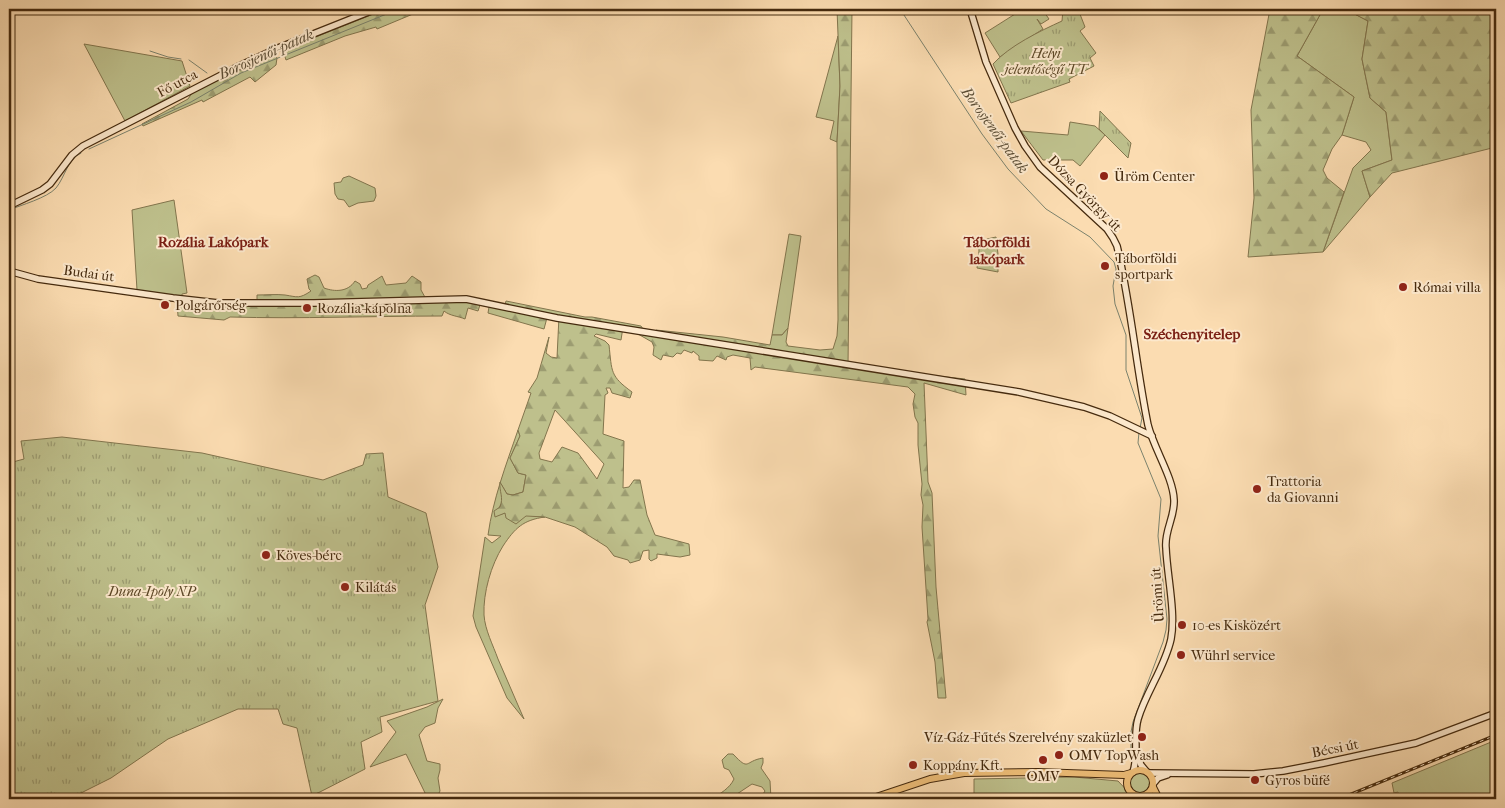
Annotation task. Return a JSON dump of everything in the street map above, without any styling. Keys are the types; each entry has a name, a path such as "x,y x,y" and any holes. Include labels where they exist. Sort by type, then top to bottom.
{"main road":[{"path":"870,799 930,779 964,773 1038,772 1124,775 1137,770 1147,772 1152,777 1153,786 1159,799"},
{"path":"1127,785 1127,779 1132,772"},
{"path":"1105,774 1120,779 1133,794 1145,795 1154,799"},
{"path":"1145,795 1153,786"},
{"path":"1492,799 1496,797"}],"street":[{"name":"Fő utca","path":"9,206 42,190 50,184 72,155 83,146 234,68 285,45 376,9"},
{"name":"Dózsa György út","path":"970,9 986,62 1025,146 1040,166 1107,229 1117,246 1152,436"},
{"name":"Budai út","path":"9,271 38,279 167,298 218,303 466,299 557,318 1019,392 1084,407 1110,416 1152,436"},
{"name":"Ürömi út","path":"1132,772 1138,718 1168,650 1172,632 1165,546 1174,500 1152,436"},
{"name":"Bécsi út","path":"1147,772 1172,774 1257,774 1324,764 1416,743 1496,713"},
{"path":"1135,751 1141,765 1147,772"},
{"name":"Bécsi út","path":"1153,786 1160,777 1172,774"}],"green space":[{"path":"386,9 425,9 377,29 376,27 345,36 286,60 283,50"},
{"path":"837,9 852,9 848,366 965,379 966,395 924,383 928,482 932,493 936,587 946,698 938,698 935,662 927,622 922,527 922,484 918,423 913,404 915,394 908,387 755,367 751,370 750,358 733,355 727,357 726,360 717,356 713,361 699,360 699,356 693,351 692,353 684,350 681,354 677,353 673,357 663,355 661,360 653,355 654,347 652,342 638,334 638,332 655,335 656,330 723,337 770,345 772,335 782,335 788,328 786,342 788,346 820,350 833,349 837,336 838,320 837,142 840,86"},
{"path":"1023,9 1031,9 1032,11 1042,9 1049,19 1041,24 1037,19 1043,29 1000,57 985,33"},
{"name":"Helyi jelentőségű TT","path":"1063,9 1078,9 1085,27 1080,31 1096,53 1090,58 1094,66 1069,79 1070,82 1011,103 993,64 1016,45 1062,21"},
{"path":"1270,9 1331,9 1321,13 1297,56 1354,97 1342,135 1332,149 1323,170 1327,178 1344,192 1323,252 1248,257 1254,198 1251,110"},
{"path":"1331,9 1345,9 1368,21 1362,59 1370,98 1386,112 1392,160 1362,171 1370,197 1323,252 1353,168 1371,150 1366,142 1342,135 1354,97 1297,56 1321,13"},
{"path":"1345,9 1496,9 1496,147 1392,173 1370,197 1362,171 1392,160 1386,112 1370,98 1362,59 1368,21"},
{"path":"838,36 840,86 837,142 830,139 834,121 816,117"},
{"path":"84,44 182,61 190,86 125,121"},
{"path":"274,53 277,58 276,65 255,82 250,77 203,102 202,100 143,126 142,124 188,99 192,93"},
{"path":"1100,111 1131,143 1128,158 1099,129"},
{"path":"1070,122 1095,126 1105,135 1080,166 1073,160 1043,160 1021,131 1068,135"},
{"path":"349,176 375,188 376,196 374,201 358,203 349,207 344,200 338,199 335,194 334,183 341,182 343,178"},
{"path":"174,200 187,293 182,294 182,297 137,290 132,210"},
{"path":"789,234 801,236 788,328 782,335 772,335"},
{"path":"996,237 998,272 977,268 978,241"},
{"path":"315,275 319,277 324,288 337,290 349,287 355,281 360,284 362,289 367,288 368,285 382,276 386,285 406,283 412,276 421,282 421,290 426,299 469,300 504,308 506,301 641,326 643,329 623,327 621,340 596,334 594,336 609,345 613,373 632,392 630,398 612,393 610,388 606,388 608,393 605,395 603,434 624,441 623,488 629,487 634,480 640,480 647,515 655,535 689,544 690,555 680,557 657,554 657,558 651,561 649,559 649,550 643,551 640,560 630,563 628,560 614,556 607,547 575,527 545,517 526,516 516,524 506,518 505,513 495,517 494,511 500,507 501,503 500,482 507,494 513,495 523,492 526,475 518,473 510,458 520,436 518,430 531,393 528,392 537,378 549,337 546,353 551,357 557,358 559,316 548,314 544,329 488,313 489,307 480,305 478,311 468,308 465,319 444,311 442,316 230,317 224,320 178,316 177,302 257,305 257,295 301,296 311,291 307,279","holes":["555,410 604,464 597,479 578,453 562,447 552,462 540,459 539,453"]},
{"path":"518,430 520,436 510,458 518,473 526,475 523,492 513,495 507,494 501,484 503,500 495,516 505,513 545,517 531,520 520,526 503,546 489,579 484,615 489,637 524,719 507,698 473,616 485,537 492,543 501,536 488,535 490,522 497,495"},
{"name":"Duna-Ipoly NP","path":"62,437 202,453 323,480 363,465 366,454 383,453 388,497 426,513 438,567 425,605 438,701 380,717 382,732 361,742 365,769 312,796 297,728 283,724 278,709 238,709 168,739 111,778 69,799 9,799 9,463 24,459 21,441"},
{"path":"443,699 438,708 435,723 425,727 419,735 427,761 440,764 438,778 440,791 436,799 428,799 406,754 370,767 396,732 387,721 427,707"},
{"path":"1496,740 1496,799 1399,799 1398,792 1394,793 1392,783"},
{"path":"728,754 733,754 745,764 763,758 761,768 770,781 771,799 761,797 765,791 762,787 752,784 737,794 739,799 711,799 727,788 734,779 729,770 724,768 722,760"},
{"path":"1140,771 1150,778 1151,782 1144,792 1140,793 1130,786 1129,782 1136,772"},
{"path":"1074,777 1118,781 1135,799 974,799 974,779"}],"waterway":[{"name":"Borosjenői-patak","path":"89,149 191,102 241,73 399,9"},
{"name":"Borosjenői-patak","path":"900,9 982,134 1008,169 1046,209 1090,237 1114,262 1116,269 1113,286 1115,304 1126,335 1126,370 1142,418 1140,428"},
{"path":"150,51 181,59"},
{"path":"189,60 207,73"},
{"name":"Borosjenői-patak","path":"9,210 52,192 59,184 72,160 81,153"},
{"name":"Borosjenői-patak","path":"1131,759 1133,722 1163,642 1167,619 1158,536 1161,499 1138,443 1139,432"}],"railway":[{"path":"1339,799 1496,735"}],"place":[{"name":"Üröm Center","path":"1104,176"},
{"name":"Táborföldi sportpark","path":"1105,266"},
{"name":"Római villa","path":"1403,287"},
{"name":"Polgárőrség","path":"165,305"},
{"name":"Rozália-kápolna","path":"307,308"},
{"name":"Trattoria da Giovanni","path":"1257,489"},
{"name":"Köves-bérc","path":"266,555"},
{"name":"Kilátás","path":"345,587"},
{"name":"10-es Kisközért","path":"1182,625"},
{"name":"Wührl service","path":"1181,655"},
{"name":"Víz-Gáz-Fűtés Szerelvény szaküzlet","path":"1142,737"},
{"name":"OMV TopWash","path":"1059,755"},
{"name":"OMV","path":"1043,760"},
{"name":"Koppány Kft.","path":"913,765"},
{"name":"Gyros büfé","path":"1255,780"}],"district":[{"name":"Rozália Lakópark","path":"213,242"},
{"name":"Táborföldi lakópark","path":"997,250"},
{"name":"Széchenyitelep","path":"1192,334"}]}
